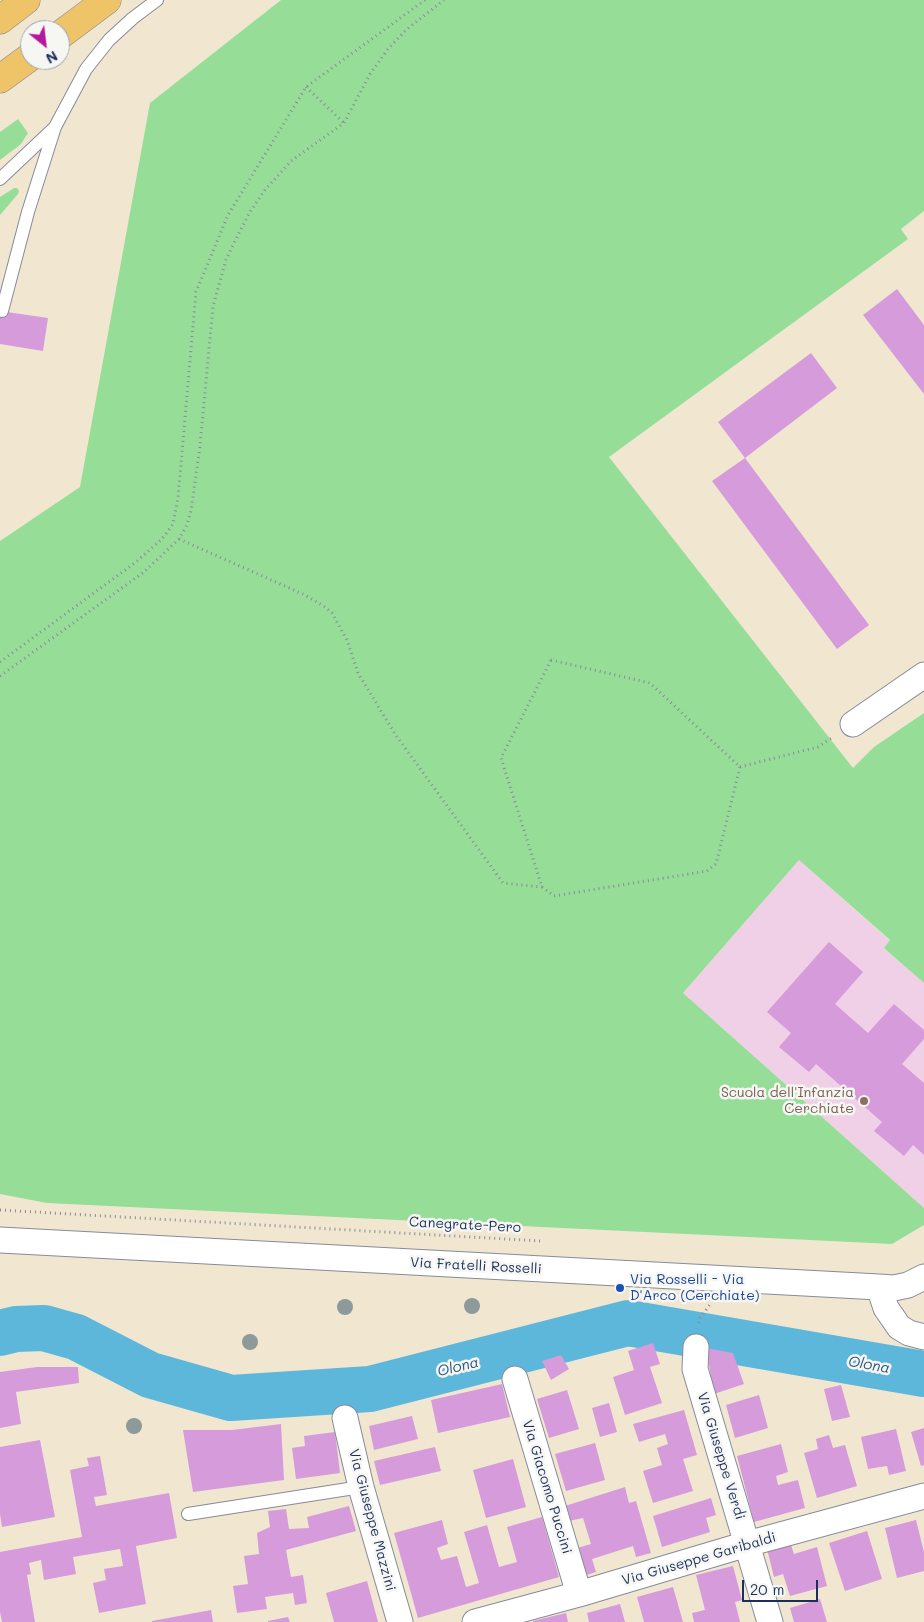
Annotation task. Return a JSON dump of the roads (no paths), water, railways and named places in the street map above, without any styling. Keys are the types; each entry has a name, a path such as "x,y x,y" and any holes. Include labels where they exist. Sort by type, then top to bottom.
{"highway":[{"path":"0,20 26,0"},
{"path":"70,28 107,0"},
{"path":"0,79 20,64"}],"street":[{"path":"853,724 924,675"},
{"name":"Via Fratelli Rosselli","path":"0,1240 894,1288 908,1285 924,1277"},
{"path":"879,1287 886,1308 899,1327 909,1333 924,1337"},
{"name":"Via Giuseppe Verdi","path":"696,1347 695,1369 770,1622"},
{"name":"Via Giacomo Puccini","path":"515,1379 579,1594"},
{"name":"Via Giuseppe Mazzini","path":"345,1418 361,1487 400,1622"},
{"name":"Via Giuseppe Garibaldi","path":"475,1622 579,1594 747,1544 924,1496"}],"lane":[{"path":"2,311 28,212 54,127 86,69 109,40 133,18 157,0"},
{"path":"0,179 54,127"},
{"path":"188,1514 361,1487"}],"waterway":[{"name":"Olona","path":"0,1333 16,1329 44,1328 76,1337 150,1375 231,1398 370,1389 628,1323 924,1374"}],"place":[{"name":"Scuola dell'Infanzia Cerchiate","path":"864,1101"},
{"name":"Via Rosselli - Via D'Arco (Cerchiate)","path":"620,1288"}]}
